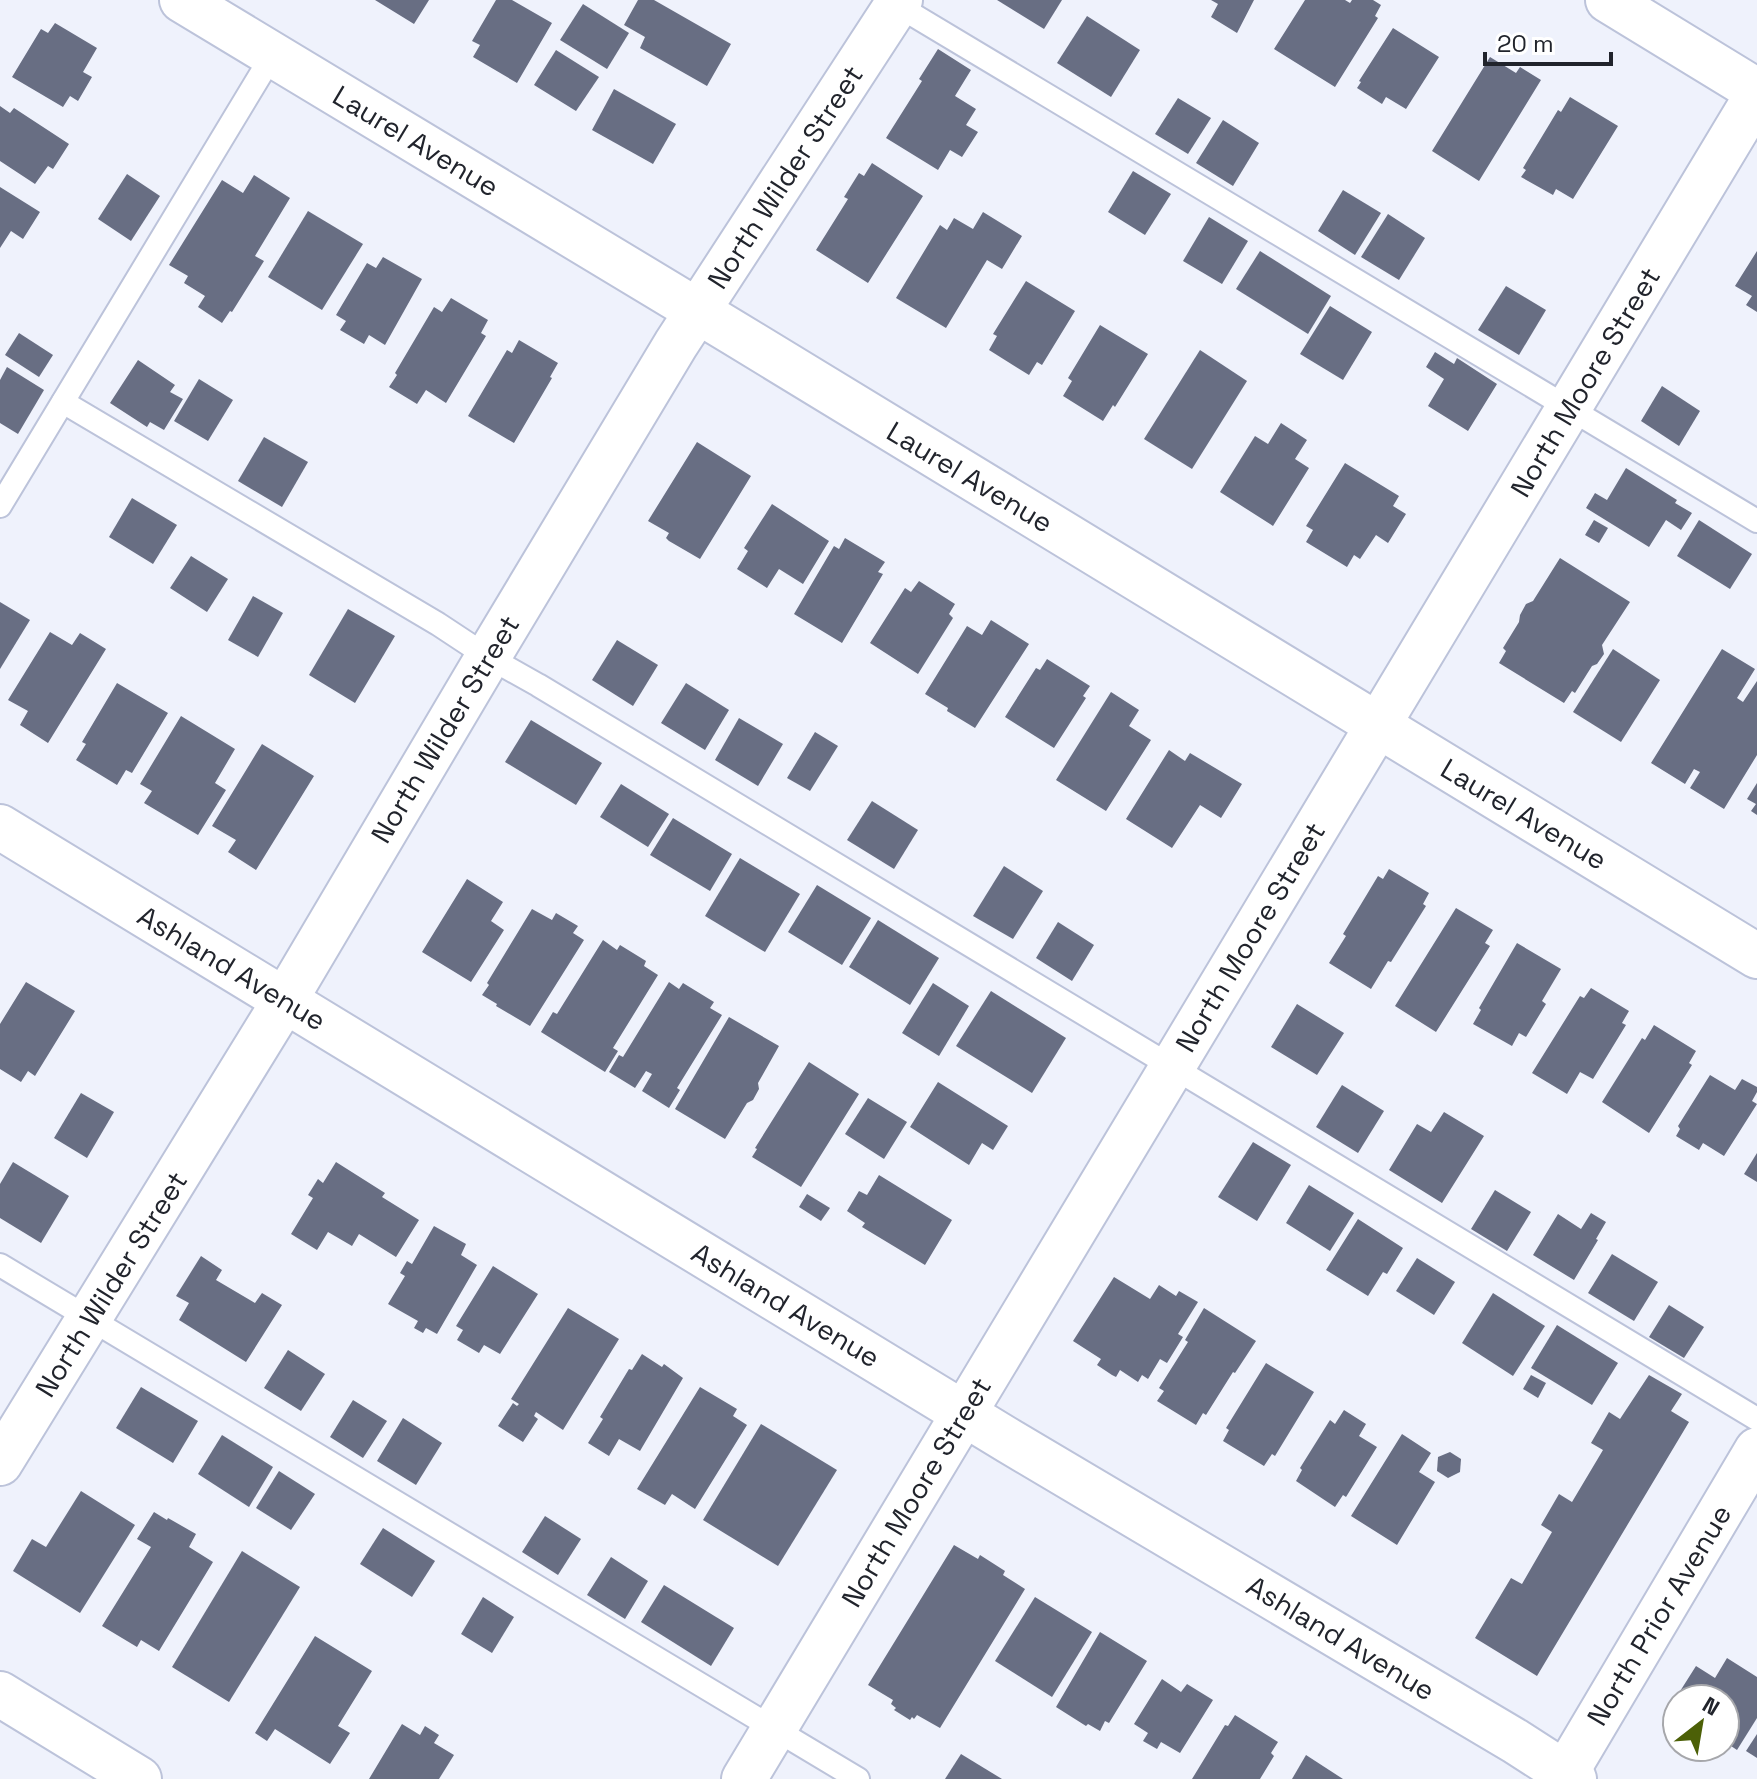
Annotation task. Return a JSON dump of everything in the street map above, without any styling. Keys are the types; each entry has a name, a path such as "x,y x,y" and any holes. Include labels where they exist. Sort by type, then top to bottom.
{"street":[{"name":"Laurel Avenue","path":"182,0 1757,956"},
{"path":"1608,0 1757,93"},
{"name":"North Wilder Street","path":"0,1463 285,1000 488,657 698,312 895,2"},
{"name":"North Moore Street","path":"744,1779 1757,93"},
{"name":"Ashland Avenue","path":"0,827 964,1413 1501,1733 1567,1777"},
{"name":"North Prior Avenue","path":"1567,1777 1757,1450"},
{"path":"0,1694 139,1779"}],"lane":[{"path":"895,2 1757,521"},
{"path":"0,506 273,54"},
{"path":"63,402 438,624 488,657 1757,1419"},
{"path":"0,1265 858,1779"}],"building":[{"path":"375,0 429,0 414,24"},
{"path":"496,0 512,0 552,23 517,83 473,57 480,45 472,41"},
{"path":"638,0 654,0 731,44 707,86 640,48 645,37 624,25"},
{"path":"997,0 1062,0 1044,29"},
{"path":"1211,0 1254,0 1237,33 1211,17 1218,4"},
{"path":"1305,0 1345,0 1350,3 1352,0 1373,0 1381,5 1375,16 1378,18 1335,87 1274,49"},
{"path":"583,4 629,33 607,69 560,40"},
{"path":"1087,16 1140,50 1111,97 1057,63"},
{"path":"55,23 97,48 83,72 92,77 78,101 70,96 63,107 12,77 41,29 48,33"},
{"path":"1393,28 1439,57 1406,109 1386,97 1382,104 1357,88"},
{"path":"938,49 971,70 955,96 976,109 966,125 978,132 962,157 950,150 938,170 886,138"},
{"path":"556,50 599,77 576,111 534,85"},
{"path":"1490,57 1516,73 1520,67 1541,80 1479,181 1432,151"},
{"path":"614,89 676,124 653,164 592,130"},
{"path":"1570,97 1618,126 1573,199 1556,189 1553,195 1521,177 1526,170 1523,168 1558,110 1561,112"},
{"path":"1178,98 1211,118 1188,154 1155,134"},
{"path":"0,106 10,113 14,108 69,144 53,169 48,166 35,184 0,161"},
{"path":"1223,120 1259,143 1233,186 1196,163"},
{"path":"872,163 923,196 868,283 816,250 848,199 844,197 859,173 864,176"},
{"path":"1133,171 1171,194 1145,235 1108,212"},
{"path":"127,174 160,196 131,241 98,219"},
{"path":"254,175 290,198 255,256 264,261 222,323 198,307 205,296 184,283 188,276 169,265 222,180 243,193"},
{"path":"0,187 40,212 23,239 11,231 0,248"},
{"path":"1343,190 1381,213 1355,255 1318,231"},
{"path":"308,211 363,244 322,310 268,277"},
{"path":"983,212 1022,236 1002,269 987,260 946,328 896,298 940,225 947,230 954,218 973,229"},
{"path":"1388,214 1425,238 1399,280 1361,257"},
{"path":"1209,217 1248,241 1222,284 1183,261"},
{"path":"1260,251 1331,296 1308,334 1236,289"},
{"path":"1757,251 1757,312 1746,305 1752,296 1735,286"},
{"path":"383,257 422,279 385,345 369,335 364,344 340,330 346,321 336,315 367,263 376,268"},
{"path":"1026,281 1075,311 1042,365 1037,362 1029,375 989,350 997,336 993,334"},
{"path":"1506,286 1546,310 1519,355 1478,330"},
{"path":"451,298 488,320 481,333 486,336 446,403 426,390 417,404 389,387 434,307 442,312"},
{"path":"1330,306 1372,332 1343,380 1300,354"},
{"path":"1100,325 1148,354 1103,421 1063,396 1072,381 1068,378"},
{"path":"19,333 53,355 39,377 5,355"},
{"path":"519,340 558,363 514,443 468,416 507,350 512,353"},
{"path":"1200,350 1247,381 1192,469 1144,439"},
{"path":"1435,352 1454,364 1457,358 1497,384 1468,431 1428,406 1444,379 1426,367"},
{"path":"138,360 175,385 170,392 183,399 164,430 150,422 147,427 110,403"},
{"path":"7,367 44,390 18,434 0,423 0,380"},
{"path":"199,379 233,400 208,441 174,421"},
{"path":"1662,386 1700,411 1679,446 1641,421"},
{"path":"1281,423 1307,440 1295,459 1309,468 1273,526 1220,492 1255,436 1268,444"},
{"path":"264,437 308,462 282,507 238,481"},
{"path":"697,442 751,476 700,559 669,541 666,538 669,533 648,521"},
{"path":"1345,463 1399,496 1393,506 1406,514 1388,543 1376,535 1360,559 1354,555 1347,567 1306,542 1313,530 1306,526"},
{"path":"1626,468 1692,513 1681,530 1666,520 1649,547 1586,508 1595,493 1607,500"},
{"path":"132,498 177,525 153,564 109,537"},
{"path":"772,504 829,541 803,584 779,569 767,588 737,569 748,551 744,548"},
{"path":"1594,520 1608,528 1599,543 1585,535"},
{"path":"1699,520 1752,554 1730,589 1677,556"},
{"path":"845,538 885,562 878,572 883,574 842,643 794,614 834,546 839,549"},
{"path":"191,556 228,579 207,612 170,588"},
{"path":"1560,558 1630,602 1602,645 1604,654 1564,703 1499,663 1506,651 1503,648 1526,604 1533,601"},
{"path":"919,581 955,604 949,614 953,618 918,674 870,643 905,588 911,592"},
{"path":"253,596 283,613 258,657 228,640"},
{"path":"0,602 30,620 0,669"},
{"path":"348,609 395,636 355,703 309,675"},
{"path":"991,620 1029,644 975,728 925,694 967,626 982,635"},
{"path":"50,632 72,645 80,633 106,649 48,743 20,725 28,711 8,700"},
{"path":"617,640 658,665 633,706 592,680"},
{"path":"1613,649 1660,680 1621,742 1573,712"},
{"path":"1722,649 1755,669 1737,698 1743,702 1757,681 1757,755 1724,809 1690,788 1700,772 1694,769 1685,784 1651,763"},
{"path":"1047,659 1090,686 1083,696 1086,698 1054,748 1005,717 1036,668 1040,670"},
{"path":"117,683 168,713 132,773 126,770 117,785 76,760 86,744 82,742"},
{"path":"686,683 729,710 705,750 661,723"},
{"path":"1111,692 1139,710 1129,726 1151,740 1106,811 1056,780"},
{"path":"181,716 235,749 215,783 226,790 198,835 144,803 152,791 140,784"},
{"path":"739,718 783,744 758,786 715,760"},
{"path":"531,720 602,763 576,805 505,762"},
{"path":"815,732 838,746 810,791 787,778"},
{"path":"262,744 314,776 256,870 228,852 236,840 212,826"},
{"path":"1169,750 1185,761 1190,753 1242,784 1221,818 1200,805 1172,848 1126,819"},
{"path":"1757,783 1757,815 1751,811 1756,804 1747,799"},
{"path":"621,784 669,814 648,847 600,817"},
{"path":"872,801 918,830 894,869 847,840"},
{"path":"673,818 732,854 710,891 650,855"},
{"path":"740,858 800,894 765,952 705,916"},
{"path":"1004,866 1043,891 1013,939 973,916"},
{"path":"1389,869 1429,893 1423,904 1426,906 1371,989 1329,963 1378,876 1383,879"},
{"path":"467,879 503,902 491,921 504,930 471,982 422,952"},
{"path":"817,885 871,918 842,965 788,932"},
{"path":"1456,908 1493,930 1485,943 1490,946 1436,1032 1395,1006"},
{"path":"532,909 552,920 556,913 578,926 573,933 584,940 530,1026 482,995"},
{"path":"878,920 939,958 910,1005 849,967"},
{"path":"1058,922 1094,945 1072,981 1036,958"},
{"path":"603,940 617,950 620,945 646,961 644,966 658,975 613,1048 618,1051 605,1072 541,1032 553,1012 557,1014"},
{"path":"1517,943 1561,969 1542,1001 1546,1004 1526,1037 1519,1033 1512,1046 1473,1024"},
{"path":"26,982 75,1011 35,1076 28,1071 21,1082 0,1069 0,1024"},
{"path":"669,982 679,989 683,983 714,1002 710,1008 722,1015 677,1088 680,1090 669,1108 642,1091 652,1074 646,1071 635,1088 609,1072 619,1055 623,1057"},
{"path":"933,983 969,1006 939,1056 902,1033"},
{"path":"1591,988 1629,1011 1622,1023 1626,1025 1593,1079 1580,1072 1567,1094 1532,1073 1580,996 1584,998"},
{"path":"991,991 1066,1038 1032,1093 956,1046"},
{"path":"1297,1004 1344,1033 1317,1075 1271,1047"},
{"path":"729,1017 779,1046 758,1083 759,1089 753,1100 747,1103 725,1139 675,1109"},
{"path":"1654,1025 1696,1051 1689,1063 1692,1065 1649,1133 1602,1102 1642,1038 1645,1040"},
{"path":"809,1062 859,1094 801,1187 752,1157"},
{"path":"1710,1075 1735,1090 1742,1079 1757,1087 1752,1101 1757,1104 1724,1156 1703,1143 1699,1150 1676,1136 1680,1129 1678,1126"},
{"path":"938,1082 1008,1126 993,1150 982,1143 969,1165 910,1127"},
{"path":"1342,1085 1384,1111 1358,1153 1316,1127"},
{"path":"81,1093 114,1112 87,1158 54,1138"},
{"path":"868,1098 907,1122 884,1159 845,1134"},
{"path":"1444,1112 1484,1136 1442,1203 1389,1170 1417,1124 1431,1132"},
{"path":"1253,1142 1291,1165 1257,1221 1218,1197"},
{"path":"1757,1153 1757,1182 1744,1174"},
{"path":"13,1162 69,1196 41,1243 0,1218 0,1184"},
{"path":"336,1162 385,1193 382,1197 419,1220 396,1257 359,1234 352,1246 328,1232 317,1250 291,1234 313,1198 308,1195 318,1179 323,1183"},
{"path":"879,1175 952,1220 925,1265 862,1227 865,1223 847,1211 859,1191 867,1195"},
{"path":"1309,1185 1354,1213 1330,1251 1286,1223"},
{"path":"1495,1190 1531,1212 1507,1251 1471,1229"},
{"path":"807,1194 830,1208 821,1221 799,1207"},
{"path":"1591,1213 1606,1222 1574,1280 1533,1255 1558,1214 1581,1229"},
{"path":"1358,1219 1403,1248 1368,1296 1326,1270"},
{"path":"434,1226 466,1244 461,1255 477,1265 437,1334 426,1328 423,1333 414,1328 418,1321 388,1304 405,1276 400,1273 407,1261 412,1264"},
{"path":"1612,1254 1658,1282 1634,1321 1588,1293"},
{"path":"201,1256 222,1270 216,1280 255,1303 262,1293 282,1305 246,1362 179,1320 189,1303 176,1296"},
{"path":"1417,1258 1455,1282 1434,1315 1396,1291"},
{"path":"493,1266 538,1294 500,1354 484,1345 479,1353 457,1340 463,1330 456,1326"},
{"path":"1114,1277 1150,1299 1159,1285 1176,1296 1179,1291 1198,1302 1178,1334 1183,1337 1167,1363 1160,1359 1148,1379 1142,1375 1138,1382 1120,1370 1116,1377 1112,1375 1097,1365 1101,1359 1073,1341"},
{"path":"1493,1293 1545,1326 1513,1376 1462,1343"},
{"path":"1669,1305 1704,1327 1684,1358 1649,1337"},
{"path":"568,1308 619,1339 563,1430 536,1412 534,1416 538,1419 523,1442 498,1426 513,1403 519,1404 511,1399"},
{"path":"1204,1308 1256,1341 1196,1425 1157,1401 1164,1391 1159,1388 1188,1342 1185,1340"},
{"path":"1557,1325 1618,1363 1592,1405 1531,1368"},
{"path":"288,1350 325,1374 301,1411 264,1388"},
{"path":"642,1354 662,1367 664,1364 683,1378 640,1451 619,1439 609,1456 588,1443 629,1369 632,1370"},
{"path":"1266,1363 1314,1392 1275,1456 1272,1454 1264,1466 1223,1441 1229,1430 1226,1428"},
{"path":"1531,1375 1546,1383 1538,1398 1523,1389"},
{"path":"1649,1375 1682,1394 1671,1411 1689,1422 1537,1676 1475,1638 1511,1578 1522,1584 1552,1532 1541,1525 1559,1494 1572,1502 1603,1450 1591,1443 1609,1412 1620,1419"},
{"path":"141,1387 198,1421 173,1463 116,1428"},
{"path":"700,1387 737,1409 733,1416 747,1425 695,1509 672,1494 665,1505 637,1489"},
{"path":"353,1400 387,1421 363,1458 330,1437"},
{"path":"1344,1410 1366,1424 1359,1436 1377,1447 1346,1497 1343,1495 1335,1507 1296,1481 1302,1470 1300,1468 1330,1420 1335,1424"},
{"path":"403,1418 442,1443 416,1485 377,1461"},
{"path":"761,1424 837,1470 778,1566 703,1520"},
{"path":"1402,1434 1431,1453 1419,1472 1435,1482 1397,1545 1351,1516"},
{"path":"222,1435 273,1467 249,1507 198,1474"},
{"path":"1450,1452 1461,1459 1460,1472 1448,1478 1437,1471 1438,1457"},
{"path":"279,1471 315,1494 291,1530 256,1508"},
{"path":"81,1491 135,1525 80,1613 13,1571 32,1539 46,1547"},
{"path":"154,1512 196,1534 189,1547 213,1562 159,1651 141,1640 137,1647 102,1626 151,1547 137,1539"},
{"path":"545,1516 581,1539 558,1575 522,1552"},
{"path":"383,1528 435,1561 412,1597 360,1564"},
{"path":"954,1545 978,1559 980,1555 1025,1589 940,1728 917,1715 910,1720 894,1710 893,1700 868,1685"},
{"path":"242,1551 300,1587 229,1702 172,1667"},
{"path":"611,1557 648,1581 625,1619 587,1595"},
{"path":"664,1585 734,1628 711,1666 641,1622"},
{"path":"483,1597 514,1617 492,1653 461,1634"},
{"path":"1035,1597 1092,1632 1052,1697 995,1661"},
{"path":"1100,1632 1147,1661 1109,1723 1105,1721 1100,1731 1056,1707"},
{"path":"315,1636 372,1671 338,1726 350,1733 330,1764 275,1729 267,1741 255,1733"},
{"path":"1727,1658 1757,1677 1757,1718 1741,1744 1741,1683 1685,1683 1696,1666 1715,1678"},
{"path":"1162,1679 1181,1692 1187,1684 1213,1700 1180,1753 1161,1742 1157,1749 1143,1741 1148,1733 1134,1724"},
{"path":"1235,1715 1278,1742 1271,1753 1274,1756 1260,1779 1192,1779 1225,1725 1228,1726"},
{"path":"402,1724 420,1735 425,1726 439,1735 434,1743 454,1755 439,1779 369,1779"},
{"path":"1757,1734 1757,1758 1746,1751"},
{"path":"961,1754 1002,1779 945,1779"},
{"path":"1306,1755 1343,1779 1292,1779"}]}
